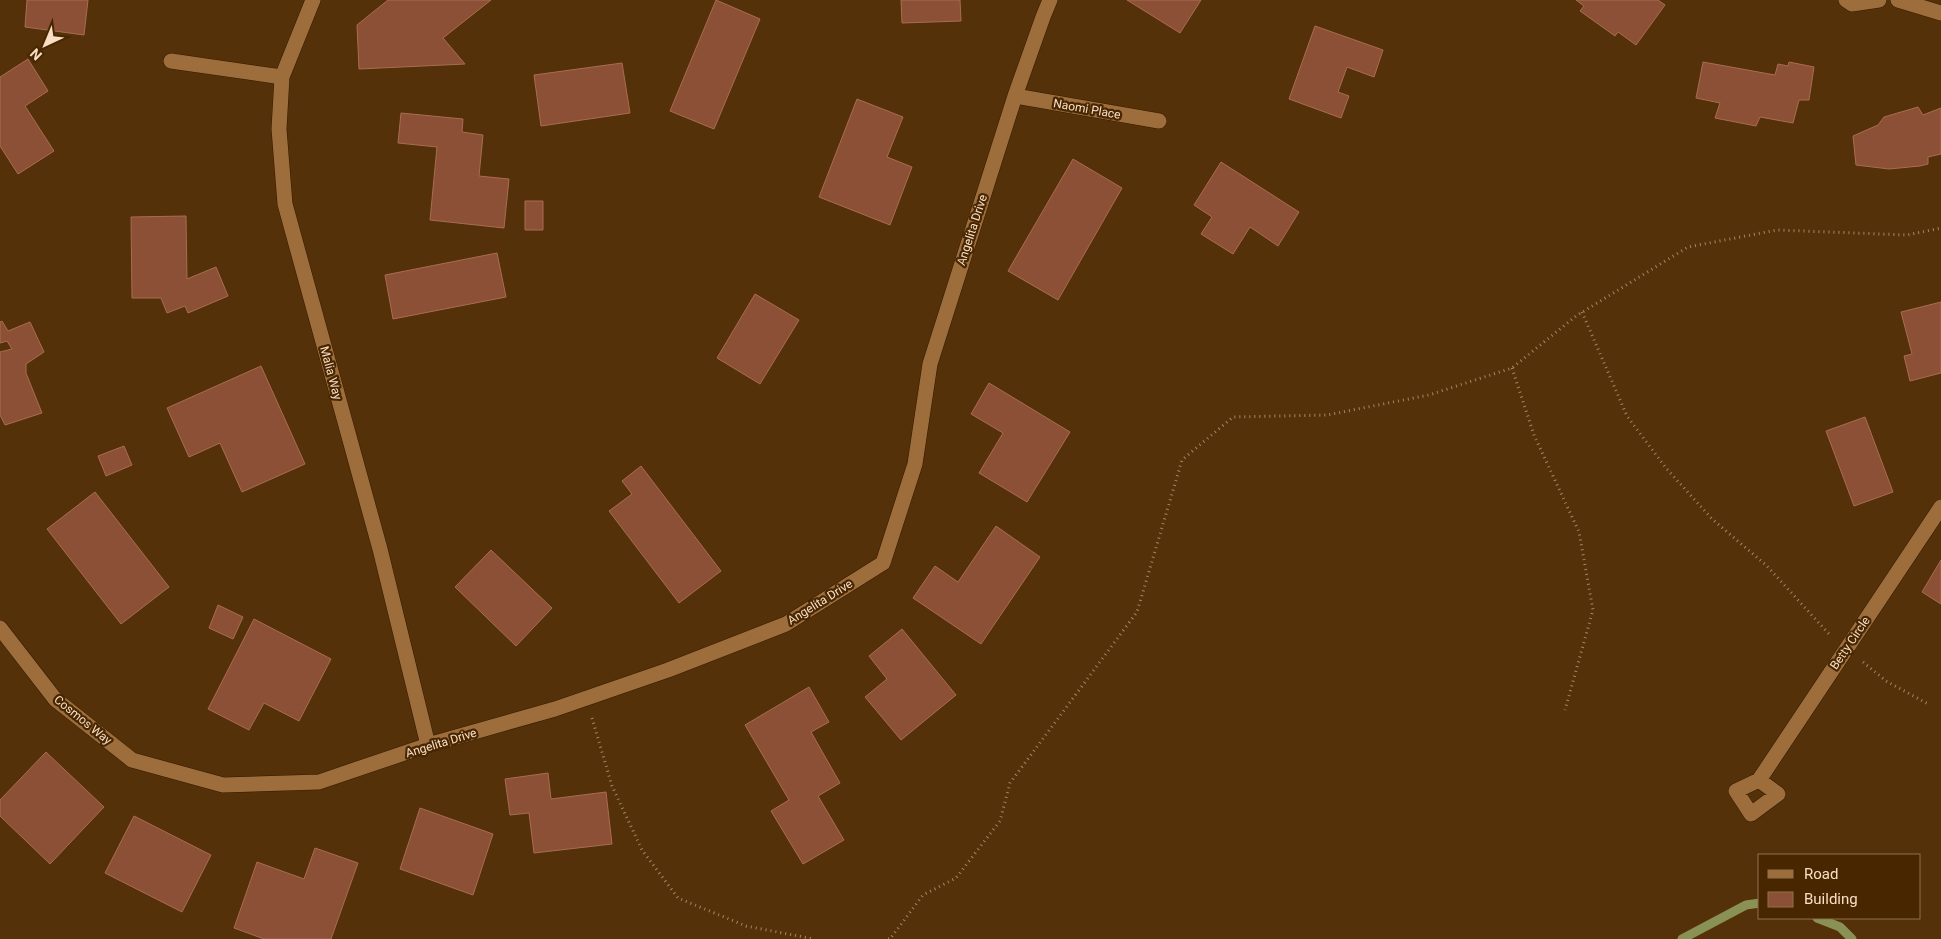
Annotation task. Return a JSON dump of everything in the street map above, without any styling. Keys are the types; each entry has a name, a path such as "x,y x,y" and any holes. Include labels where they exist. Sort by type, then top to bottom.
{"street":[{"name":"Malia Way","path":"313,0 282,77 279,128 285,204 380,549 428,746"},
{"name":"Angelita Drive","path":"132,760 223,785 318,782 428,746 555,709 668,670 786,624 882,563 915,464 930,364 1015,96 1050,0"},
{"path":"1846,0 1852,4 1879,0"},
{"path":"1898,0 1941,13"},
{"path":"171,61 282,77"},
{"name":"Naomi Place","path":"1015,96 1159,121"},
{"name":"Betty Circle","path":"1759,780 1941,507"},
{"name":"Cosmos Way","path":"0,628 55,699 132,760"}],"path":[{"path":"888,939 890,939 923,895 956,878 1000,821 1010,783 1137,612 1182,460 1233,417 1327,415 1429,394 1512,368 1582,312 1688,247 1776,230 1908,235 1941,228"},
{"path":"1582,312 1627,416 1666,468 1712,519 1766,565 1835,639"},
{"path":"1512,368 1534,436 1579,532 1593,610 1565,710"},
{"path":"1857,657 1886,681 1930,705"},
{"path":"586,698 612,786 642,850 678,898 746,926 814,939"}],"building":[{"path":"27,0 88,0 84,35 25,27"},
{"path":"388,0 491,0 443,38 465,64 359,69 357,25"},
{"path":"716,0 760,19 714,129 670,111"},
{"path":"901,0 960,0 961,21 902,23"},
{"path":"1127,0 1201,0 1180,33"},
{"path":"1576,0 1658,0 1665,5 1636,45 1618,32 1615,36 1580,11 1584,6"},
{"path":"1315,26 1383,50 1374,77 1347,67 1338,92 1349,96 1341,118 1289,99"},
{"path":"28,59 48,91 25,106 54,151 18,174 0,146 0,77"},
{"path":"1703,62 1775,75 1778,64 1788,66 1789,62 1814,67 1809,100 1799,100 1793,123 1760,117 1756,126 1715,118 1720,103 1696,98"},
{"path":"622,63 630,113 541,126 534,75"},
{"path":"857,99 903,117 887,157 912,167 890,225 819,197"},
{"path":"1918,107 1923,115 1941,108 1941,154 1928,157 1928,164 1920,166 1889,169 1856,165 1853,136 1878,125 1884,117"},
{"path":"401,113 463,119 462,132 483,135 479,176 509,179 504,228 430,220 437,147 398,143"},
{"path":"1073,159 1122,188 1058,300 1008,271"},
{"path":"1221,162 1299,212 1278,246 1250,227 1233,254 1201,234 1212,217 1194,205"},
{"path":"525,201 543,201 543,230 525,230"},
{"path":"186,216 187,279 216,267 228,296 188,313 185,306 167,313 161,298 132,298 131,217"},
{"path":"497,253 506,297 393,319 385,275"},
{"path":"755,294 799,320 760,384 717,358"},
{"path":"1941,302 1941,373 1910,381 1904,356 1912,354 1901,312"},
{"path":"2,321 8,331 30,322 44,352 26,364 26,373 42,413 5,425 0,415 0,352 12,349 7,341 0,343 0,322"},
{"path":"261,366 305,464 242,492 220,443 189,457 167,408"},
{"path":"989,383 1070,432 1027,502 979,473 1003,433 971,414"},
{"path":"1865,417 1893,492 1854,506 1826,431"},
{"path":"124,446 132,465 106,476 98,456"},
{"path":"641,466 721,571 679,603 609,511 632,494 622,481"},
{"path":"95,492 169,587 121,624 47,529"},
{"path":"996,526 1040,557 981,644 913,598 935,566 958,582"},
{"path":"491,550 552,608 516,646 455,587"},
{"path":"1941,560 1941,604 1922,592"},
{"path":"218,605 243,617 233,639 209,628"},
{"path":"254,619 331,659 299,721 264,703 249,730 208,709"},
{"path":"902,629 956,695 901,740 865,697 887,679 869,656"},
{"path":"809,687 829,722 811,732 840,783 818,796 844,840 803,864 771,811 789,800 745,725"},
{"path":"46,752 104,807 50,864 0,816 0,800"},
{"path":"548,773 551,799 606,792 612,844 534,853 529,813 510,815 505,779"},
{"path":"420,808 493,834 473,895 400,869"},
{"path":"134,816 211,855 182,912 105,873"},
{"path":"315,848 358,863 331,939 264,939 234,928 257,862 304,879"}],"waterway":[{"path":"1682,939 1746,905 1758,903"},
{"path":"1820,919 1840,927 1852,939"}]}
